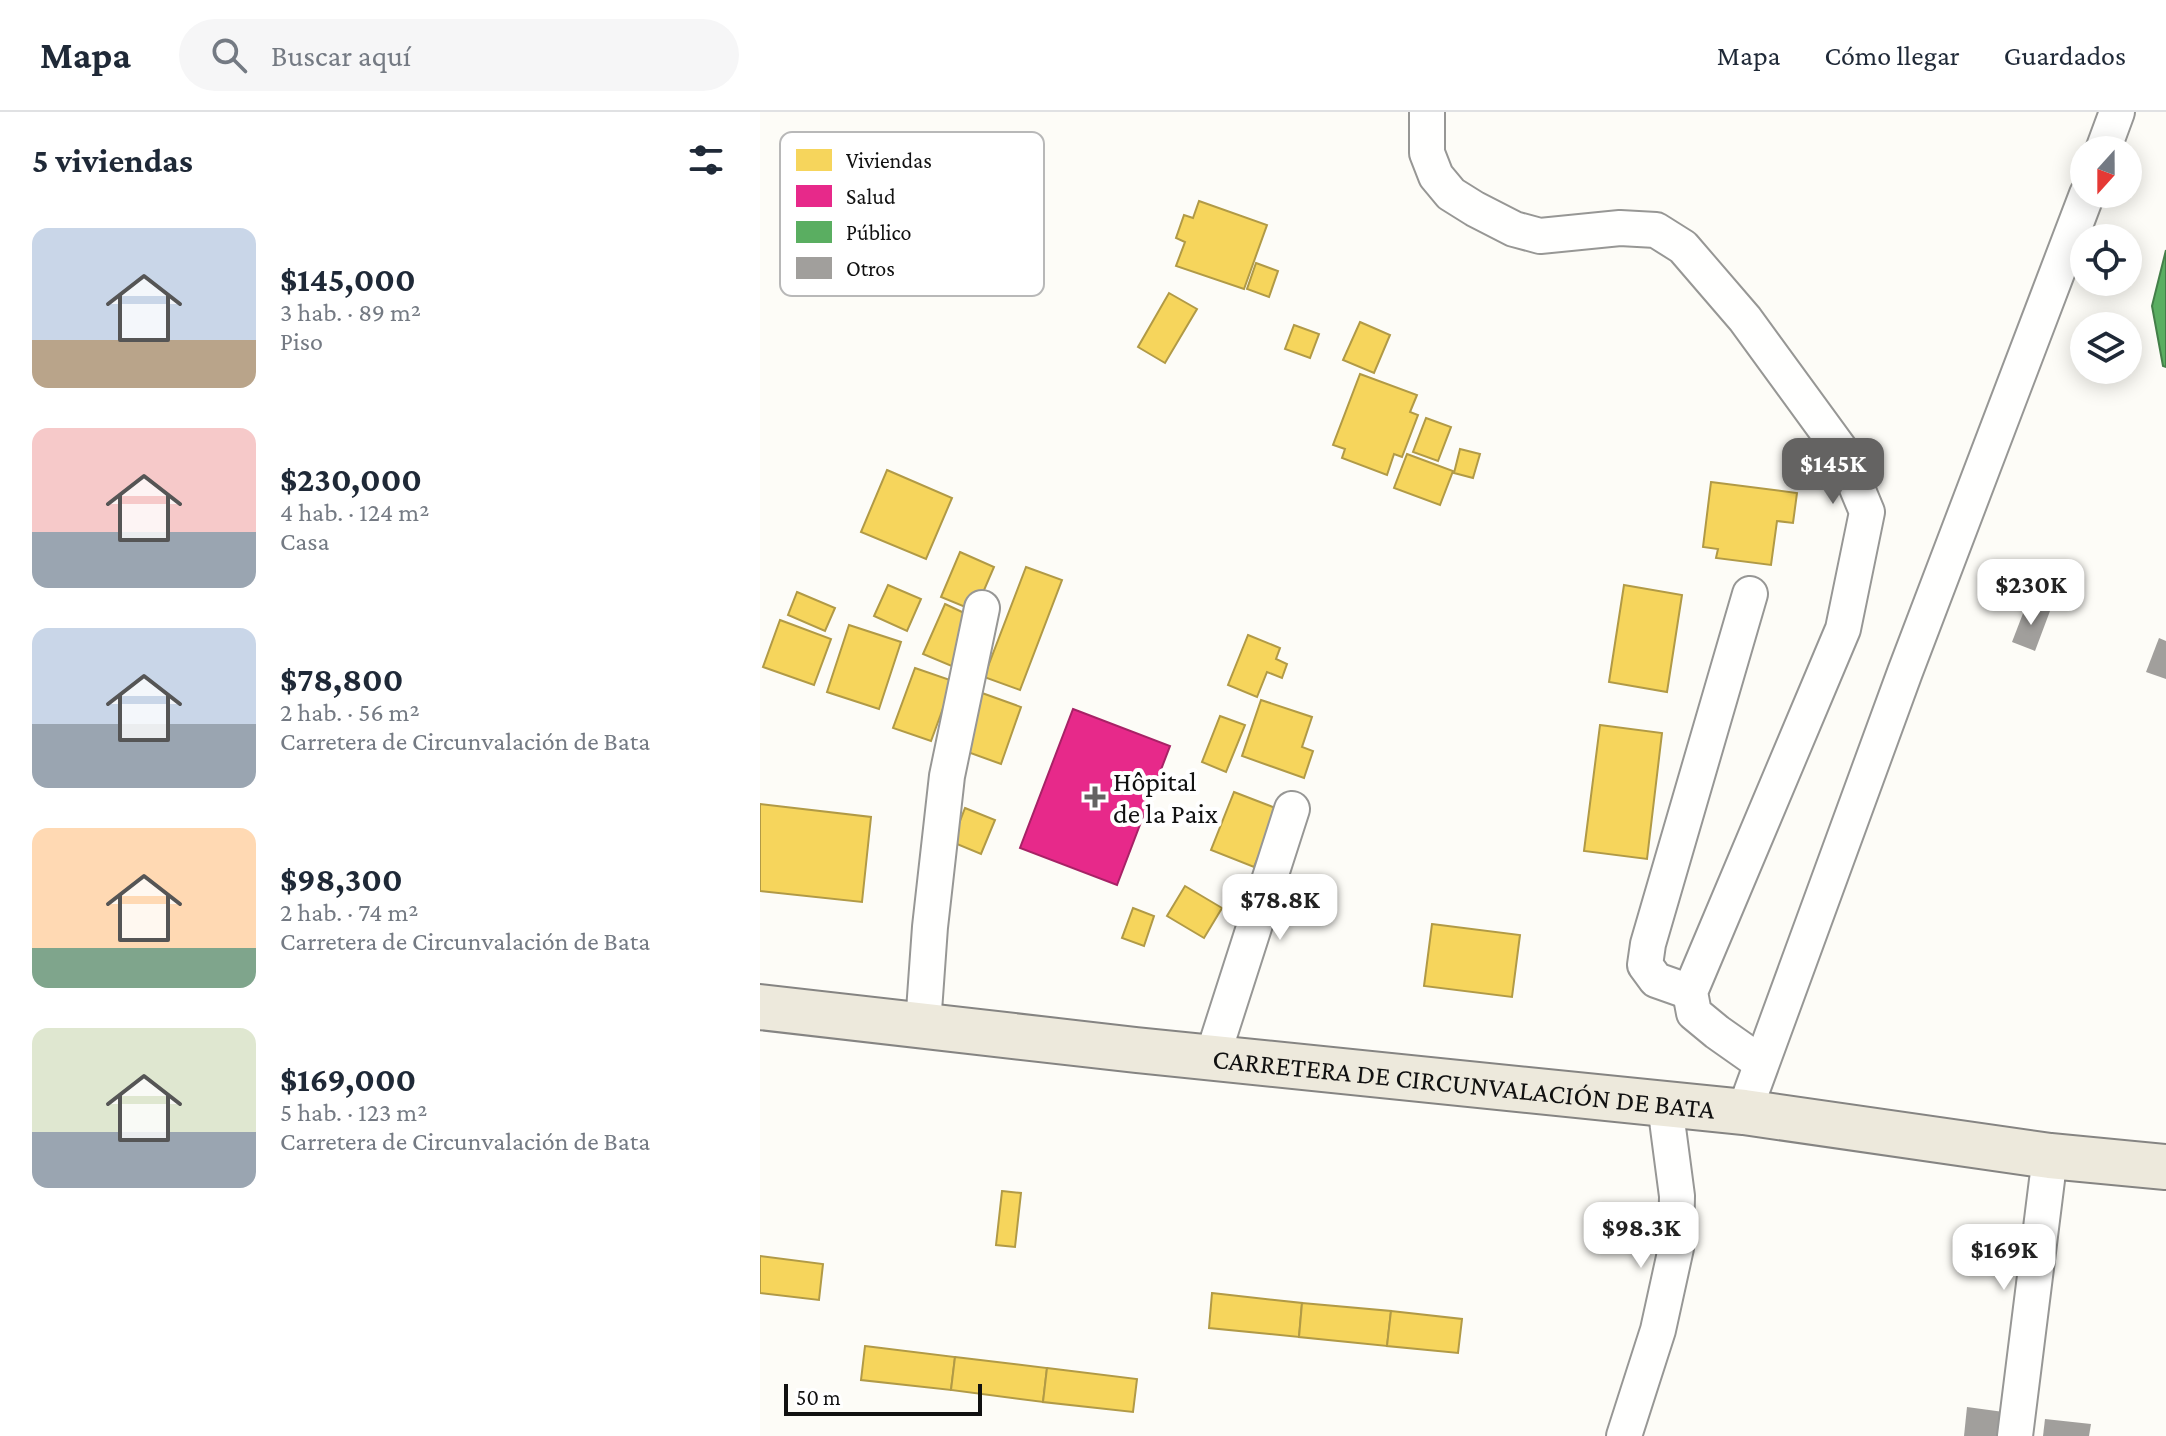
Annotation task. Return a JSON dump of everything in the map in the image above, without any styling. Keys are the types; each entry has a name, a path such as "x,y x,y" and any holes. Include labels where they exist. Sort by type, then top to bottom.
{"main road":[{"name":"CARRETERA DE CIRCUNVALACIÓN DE BATA","path":"760,1007 1212,1058 1744,1112 2050,1156 2166,1167"}],"street":[{"path":"1427,112 1427,153 1436,176 1451,194 1475,209 1514,229 1540,236 1620,228 1656,230 1683,247 1745,319 1842,452 1867,512 1843,629 1690,992 1694,1013 1761,1063"},
{"path":"2108,136 2117,112"},
{"path":"1744,1112 1905,672 2082,208"},
{"path":"1690,992 1656,980 1645,965 1648,944 1750,594"},
{"path":"923,1025 930,927 947,776 982,608"},
{"path":"1212,1058 1292,809"},
{"path":"1624,1436 1658,1330 1676,1248 1677,1196 1665,1105"},
{"path":"2015,1436 2050,1156"}],"building: Viviendas":[{"path":"1199,201 1267,225 1244,289 1176,266 1185,242 1176,238 1184,215 1193,218"},
{"path":"1256,263 1278,271 1269,297 1247,289"},
{"path":"1169,293 1197,309 1165,363 1138,347"},
{"path":"1360,322 1390,335 1374,373 1343,360"},
{"path":"1294,325 1319,334 1310,358 1285,349"},
{"path":"1360,374 1417,395 1410,412 1418,415 1402,457 1394,454 1387,475 1342,458 1345,449 1333,445"},
{"path":"1426,418 1451,427 1438,461 1413,452"},
{"path":"1460,449 1480,454 1473,478 1454,473"},
{"path":"1407,454 1453,471 1440,505 1394,488"},
{"path":"887,470 952,498 926,559 861,532"},
{"path":"1711,482 1797,493 1793,523 1777,521 1771,565 1716,558 1718,549 1703,547"},
{"path":"960,552 994,567 975,611 941,597"},
{"path":"1026,567 1062,580 1020,690 984,677"},
{"path":"888,585 921,599 907,631 874,616"},
{"path":"1624,585 1682,595 1667,692 1609,682"},
{"path":"797,592 835,608 825,631 788,615"},
{"path":"945,604 975,618 954,667 923,654"},
{"path":"780,620 831,639 814,685 763,667"},
{"path":"849,625 901,642 879,709 827,692"},
{"path":"1248,635 1280,648 1276,659 1287,664 1282,678 1267,672 1257,697 1228,685"},
{"path":"915,668 953,681 931,741 893,728"},
{"path":"982,693 1021,707 1001,764 962,750"},
{"path":"1261,700 1312,717 1302,747 1313,751 1304,778 1242,756"},
{"path":"1220,716 1245,725 1226,772 1202,762"},
{"path":"1600,725 1662,733 1647,859 1584,851"},
{"path":"1234,792 1278,809 1254,867 1211,850"},
{"path":"760,804 871,817 862,902 760,891"},
{"path":"965,808 995,820 981,854 952,842"},
{"path":"1185,886 1222,908 1204,938 1167,916"},
{"path":"1133,908 1154,916 1144,946 1122,938"},
{"path":"1432,924 1520,935 1512,997 1424,986"},
{"path":"1002,1191 1021,1193 1015,1247 996,1245"},
{"path":"760,1256 823,1264 819,1300 760,1293"},
{"path":"1212,1293 1302,1303 1299,1337 1209,1328"},
{"path":"1302,1303 1391,1311 1387,1346 1299,1337"},
{"path":"1391,1311 1462,1319 1458,1353 1387,1346"},
{"path":"865,1346 955,1357 951,1390 861,1380"},
{"path":"955,1357 1047,1368 1043,1402 951,1390"},
{"path":"1047,1368 1137,1379 1133,1412 1043,1402"}],"building: Salud":[{"name":"Hôpital de la Paix","path":"1073,709 1170,746 1117,885 1020,848"}],"building: Público":[{"path":"2166,250 2166,367 2163,366 2152,306"}],"building: Otros":[{"path":"2027,603 2050,611 2035,651 2012,642"},
{"path":"2159,638 2166,641 2166,679 2146,672"},
{"path":"1967,1407 2011,1413 2008,1436 1964,1436"},
{"path":"2045,1419 2091,1424 2089,1436 2043,1436"}],"place":[{"name":"Hôpital de la Paix","path":"1095,797"}]}
